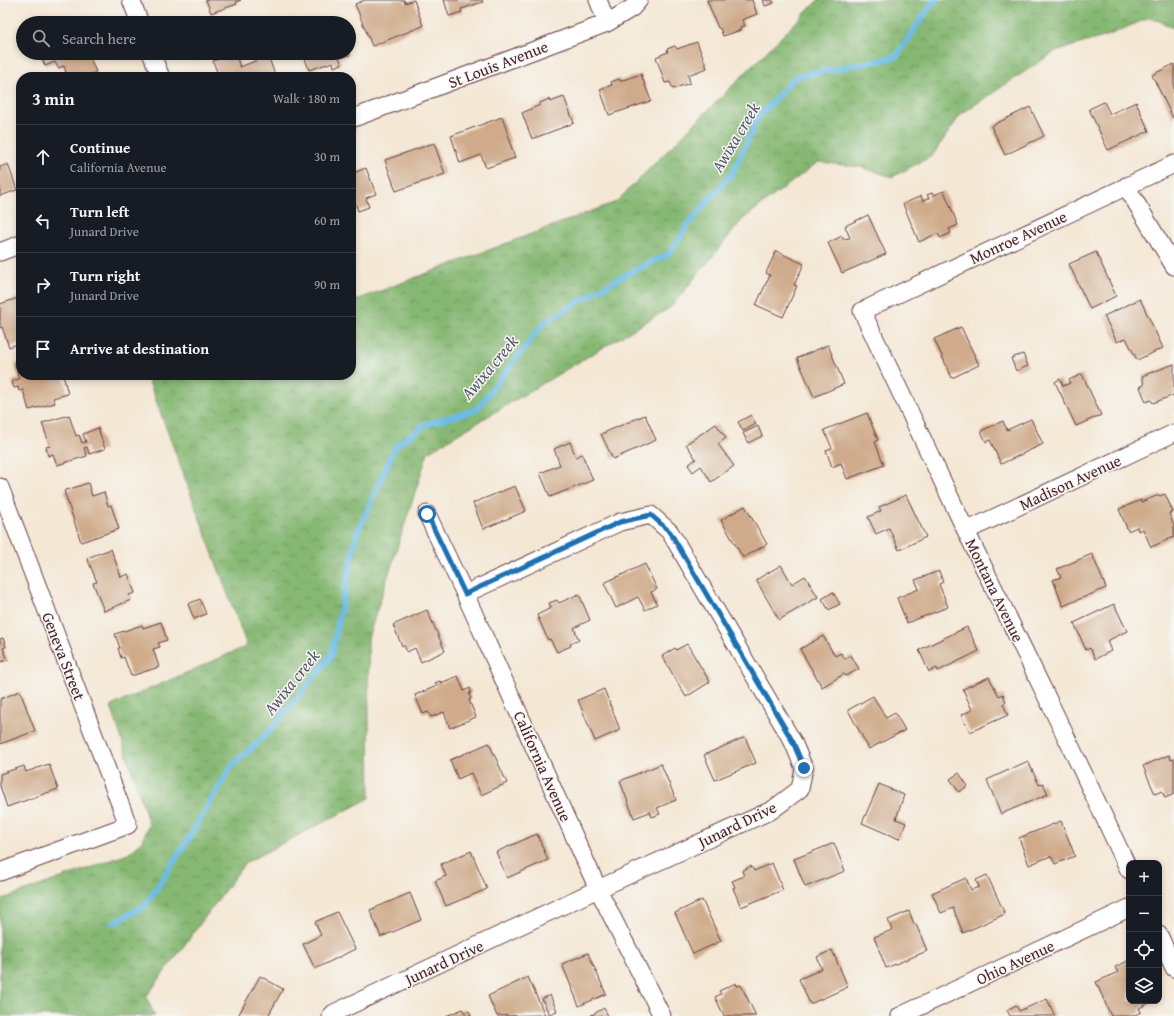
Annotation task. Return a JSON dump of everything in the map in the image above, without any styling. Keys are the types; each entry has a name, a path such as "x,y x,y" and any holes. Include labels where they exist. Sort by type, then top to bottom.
{"street":[{"path":"131,0 137,16"},
{"path":"598,0 607,23"},
{"name":"St Louis Avenue","path":"356,117 607,23 632,8 639,0"},
{"path":"155,60 159,72"},
{"name":"Monroe Avenue","path":"862,311 1174,164"},
{"path":"1126,186 1174,266"},
{"path":"0,252 16,246"},
{"name":"Montana Avenue","path":"862,311 1126,864"},
{"name":"Madison Avenue","path":"966,531 1174,433"},
{"name":"Geneva Street","path":"0,487 128,825 0,872"},
{"name":"California Avenue","path":"427,514 465,594 598,889 662,1016"},
{"name":"Junard Drive","path":"331,1016 598,889 772,810 800,789 804,768 793,742 670,532 651,515 620,522 465,594"},
{"name":"Ohio Avenue","path":"900,1016 926,1011 1126,910"},
{"path":"1162,942 1174,968"}],"green space":[{"path":"818,0 1174,0 1174,28 1150,17 1107,36 1056,51 961,114 932,156 892,177 861,167 818,162 743,219 671,307 428,452 368,638 370,798 245,863 146,997 155,1016 0,1016 0,900 128,854 141,843 149,824 111,706 247,646 148,380 356,380 356,300 616,202"}],"building":[{"path":"206,0 241,0 236,2 237,4 211,13"},
{"path":"365,0 404,0 405,3 414,0 423,26 372,46 355,4"},
{"path":"444,0 482,0 483,2 461,9 462,12 449,16"},
{"path":"707,0 752,0 757,14 742,20 745,26 740,27 741,30 723,36 720,28 718,28"},
{"path":"763,0 772,0 774,3 765,6"},
{"path":"697,42 707,68 688,75 690,83 673,89 670,82 665,83 656,57 668,52 667,49 675,46 677,49"},
{"path":"43,60 91,60 96,72 66,72 64,66 58,68 55,62 45,66"},
{"path":"238,60 240,67 258,60 270,60 274,72 217,72 213,61"},
{"path":"305,60 340,60 342,64 334,67 333,62 309,70"},
{"path":"1174,64 1174,118 1173,118 1152,75"},
{"path":"641,74 651,101 609,115 600,89 612,85 611,82 619,79 620,81"},
{"path":"564,97 574,123 532,139 522,113 549,99 550,102"},
{"path":"1104,102 1110,114 1136,102 1149,131 1108,150 1089,109"},
{"path":"1030,107 1044,136 1005,155 991,126"},
{"path":"502,117 515,158 486,168 481,155 460,163 451,136"},
{"path":"434,143 445,174 396,191 385,160"},
{"path":"8,164 16,190 0,196 0,167"},
{"path":"366,168 376,194 366,198 369,207 358,211 356,205 356,172"},
{"path":"944,191 958,225 949,229 951,233 940,238 938,233 919,242 903,204 921,196 923,201 929,198 927,195 932,193 934,195"},
{"path":"868,215 886,254 842,273 828,243 842,236 843,239 850,238 845,226"},
{"path":"776,251 804,264 794,285 797,286 783,317 756,305 770,275 766,273"},
{"path":"1096,252 1116,296 1090,309 1069,264"},
{"path":"16,299 16,345 9,347 2,327 0,328 0,304"},
{"path":"1140,299 1163,348 1137,360 1126,338 1117,342 1104,316"},
{"path":"961,327 979,365 952,378 934,339"},
{"path":"828,345 844,384 814,397 797,358"},
{"path":"1023,354 1028,366 1016,371 1011,358"},
{"path":"1174,364 1174,395 1153,403 1151,400 1146,402 1140,387 1144,385 1142,376"},
{"path":"1082,374 1101,415 1076,426 1055,382 1060,379 1063,386 1070,383 1069,380"},
{"path":"64,380 68,394 53,398 55,403 29,410 23,390 19,391 18,387 14,388 12,381"},
{"path":"867,413 878,440 875,442 884,465 847,479 841,463 832,467 826,450 832,448 824,430"},
{"path":"69,415 76,436 79,435 82,443 86,442 83,434 98,428 105,449 89,454 87,447 84,448 87,456 57,465 53,454 48,456 46,447 50,446 42,423"},
{"path":"645,415 656,440 613,459 601,434"},
{"path":"751,415 756,424 743,431 738,422"},
{"path":"1031,419 1043,444 1001,464 990,440 986,442 981,431 1003,421 1007,430"},
{"path":"716,424 726,438 718,444 734,466 711,482 701,466 693,472 688,465 696,459 686,444"},
{"path":"758,426 762,436 748,443 743,433"},
{"path":"570,442 576,457 582,454 593,480 550,497 540,473 560,465 554,449"},
{"path":"88,483 92,496 104,492 108,506 111,505 119,529 81,542 64,491"},
{"path":"515,486 526,511 483,529 473,503"},
{"path":"1165,494 1173,512 1169,513 1174,526 1174,537 1151,547 1143,529 1138,531 1137,527 1128,531 1119,509 1141,500 1141,502"},
{"path":"906,495 926,537 899,550 889,528 876,534 868,517 881,511 879,507"},
{"path":"745,506 767,544 743,558 721,520"},
{"path":"111,549 121,577 128,574 135,593 129,595 131,600 104,611 93,583 97,582 87,558"},
{"path":"1092,554 1106,588 1063,606 1053,580 1061,577 1057,569"},
{"path":"645,564 657,589 651,592 657,604 645,610 638,597 616,608 604,583"},
{"path":"781,565 792,584 805,576 818,597 779,620 756,580"},
{"path":"939,571 943,582 939,584 948,607 907,623 897,598 919,589 915,580"},
{"path":"833,592 840,604 829,610 822,599"},
{"path":"579,594 590,620 574,628 579,640 570,644 571,646 557,652 550,639 548,640 537,615 551,608 549,603 557,600 559,603"},
{"path":"200,599 206,614 194,619 188,604"},
{"path":"1114,604 1127,631 1107,641 1111,651 1095,659 1090,648 1086,650 1074,623"},
{"path":"427,610 445,651 421,662 415,648 407,652 404,645 402,646 393,625"},
{"path":"161,622 167,640 158,643 160,647 153,649 159,667 131,676 124,657 121,658 118,648 120,648 115,634 142,625 143,628"},
{"path":"967,627 979,651 938,671 937,668 929,672 919,650"},
{"path":"823,636 835,656 841,653 845,659 851,655 859,669 846,676 844,674 822,687 800,649"},
{"path":"3,638 6,647 3,648 8,660 0,662 0,639"},
{"path":"687,644 710,682 686,697 662,656 675,648 676,650"},
{"path":"458,676 464,691 470,688 471,693 469,694 471,699 469,700 476,717 450,728 444,712 431,717 428,712 423,714 415,695 437,686 435,683 440,681 441,683"},
{"path":"989,677 999,696 1003,694 1006,702 1003,704 1008,715 970,732 961,715 972,710 963,689"},
{"path":"604,689 620,730 595,741 578,700"},
{"path":"20,691 35,731 0,744 0,699"},
{"path":"873,696 886,718 895,713 905,730 869,749 848,710"},
{"path":"745,737 756,763 715,780 704,755"},
{"path":"489,743 507,783 481,795 471,773 458,779 450,760"},
{"path":"1169,755 1171,760 1174,759 1174,794 1165,798 1162,791 1155,794 1143,766"},
{"path":"1028,761 1039,785 1043,783 1048,794 1001,814 987,780"},
{"path":"49,764 58,789 7,807 0,786 0,774 24,766 26,772"},
{"path":"661,764 676,800 657,808 660,814 652,817 650,812 634,818 620,781"},
{"path":"959,773 968,786 959,792 950,779"},
{"path":"879,784 904,795 896,819 906,823 899,839 862,823"},
{"path":"1061,821 1075,856 1055,864 1051,856 1029,865 1019,838"},
{"path":"537,834 548,860 507,878 496,852"},
{"path":"834,843 845,871 805,887 794,859"},
{"path":"471,851 487,889 446,906 435,881 446,876 441,864"},
{"path":"772,863 783,890 741,907 733,888 735,887 732,881 744,876 742,871 751,866 754,871"},
{"path":"987,875 1005,914 963,933 953,908 941,913 932,893 966,878 971,890 979,887 976,880"},
{"path":"410,893 421,920 381,937 370,910"},
{"path":"702,900 721,941 693,954 675,913"},
{"path":"909,911 927,951 886,968 874,937 892,930 888,920"},
{"path":"337,912 355,949 315,969 303,944 321,935 315,922"},
{"path":"832,950 848,987 810,1004 799,979 822,969 817,957"},
{"path":"588,953 606,994 579,1006 562,964"},
{"path":"1126,962 1126,1004 1148,1004 1139,1008 1141,1012 1133,1016 1111,1016 1096,982 1118,972 1115,967"},
{"path":"260,976 283,989 268,1016 243,1016 239,1014"},
{"path":"528,977 545,1015 497,1016 488,996"},
{"path":"736,983 737,986 741,985 756,1016 724,1016 715,997 721,994 719,991"},
{"path":"550,995 557,1011 549,1014 542,999"},
{"path":"1047,999 1055,1016 1010,1016 1007,1010 1016,1005 1019,1011"},
{"path":"604,1008 608,1016 590,1016"},
{"path":"463,1009 465,1013 469,1011 471,1016 446,1016"}],"waterway":[{"name":"Awixa creek","path":"113,923 145,906 186,843 231,767 268,733 331,657 356,536 395,447 426,424 476,410 545,322 621,277 669,254 687,226 733,172 758,118 795,77 896,57 933,2 937,0"}],"route":[{"path":"427,514 465,594 620,522 651,515 670,532 793,742 804,768"}]}
